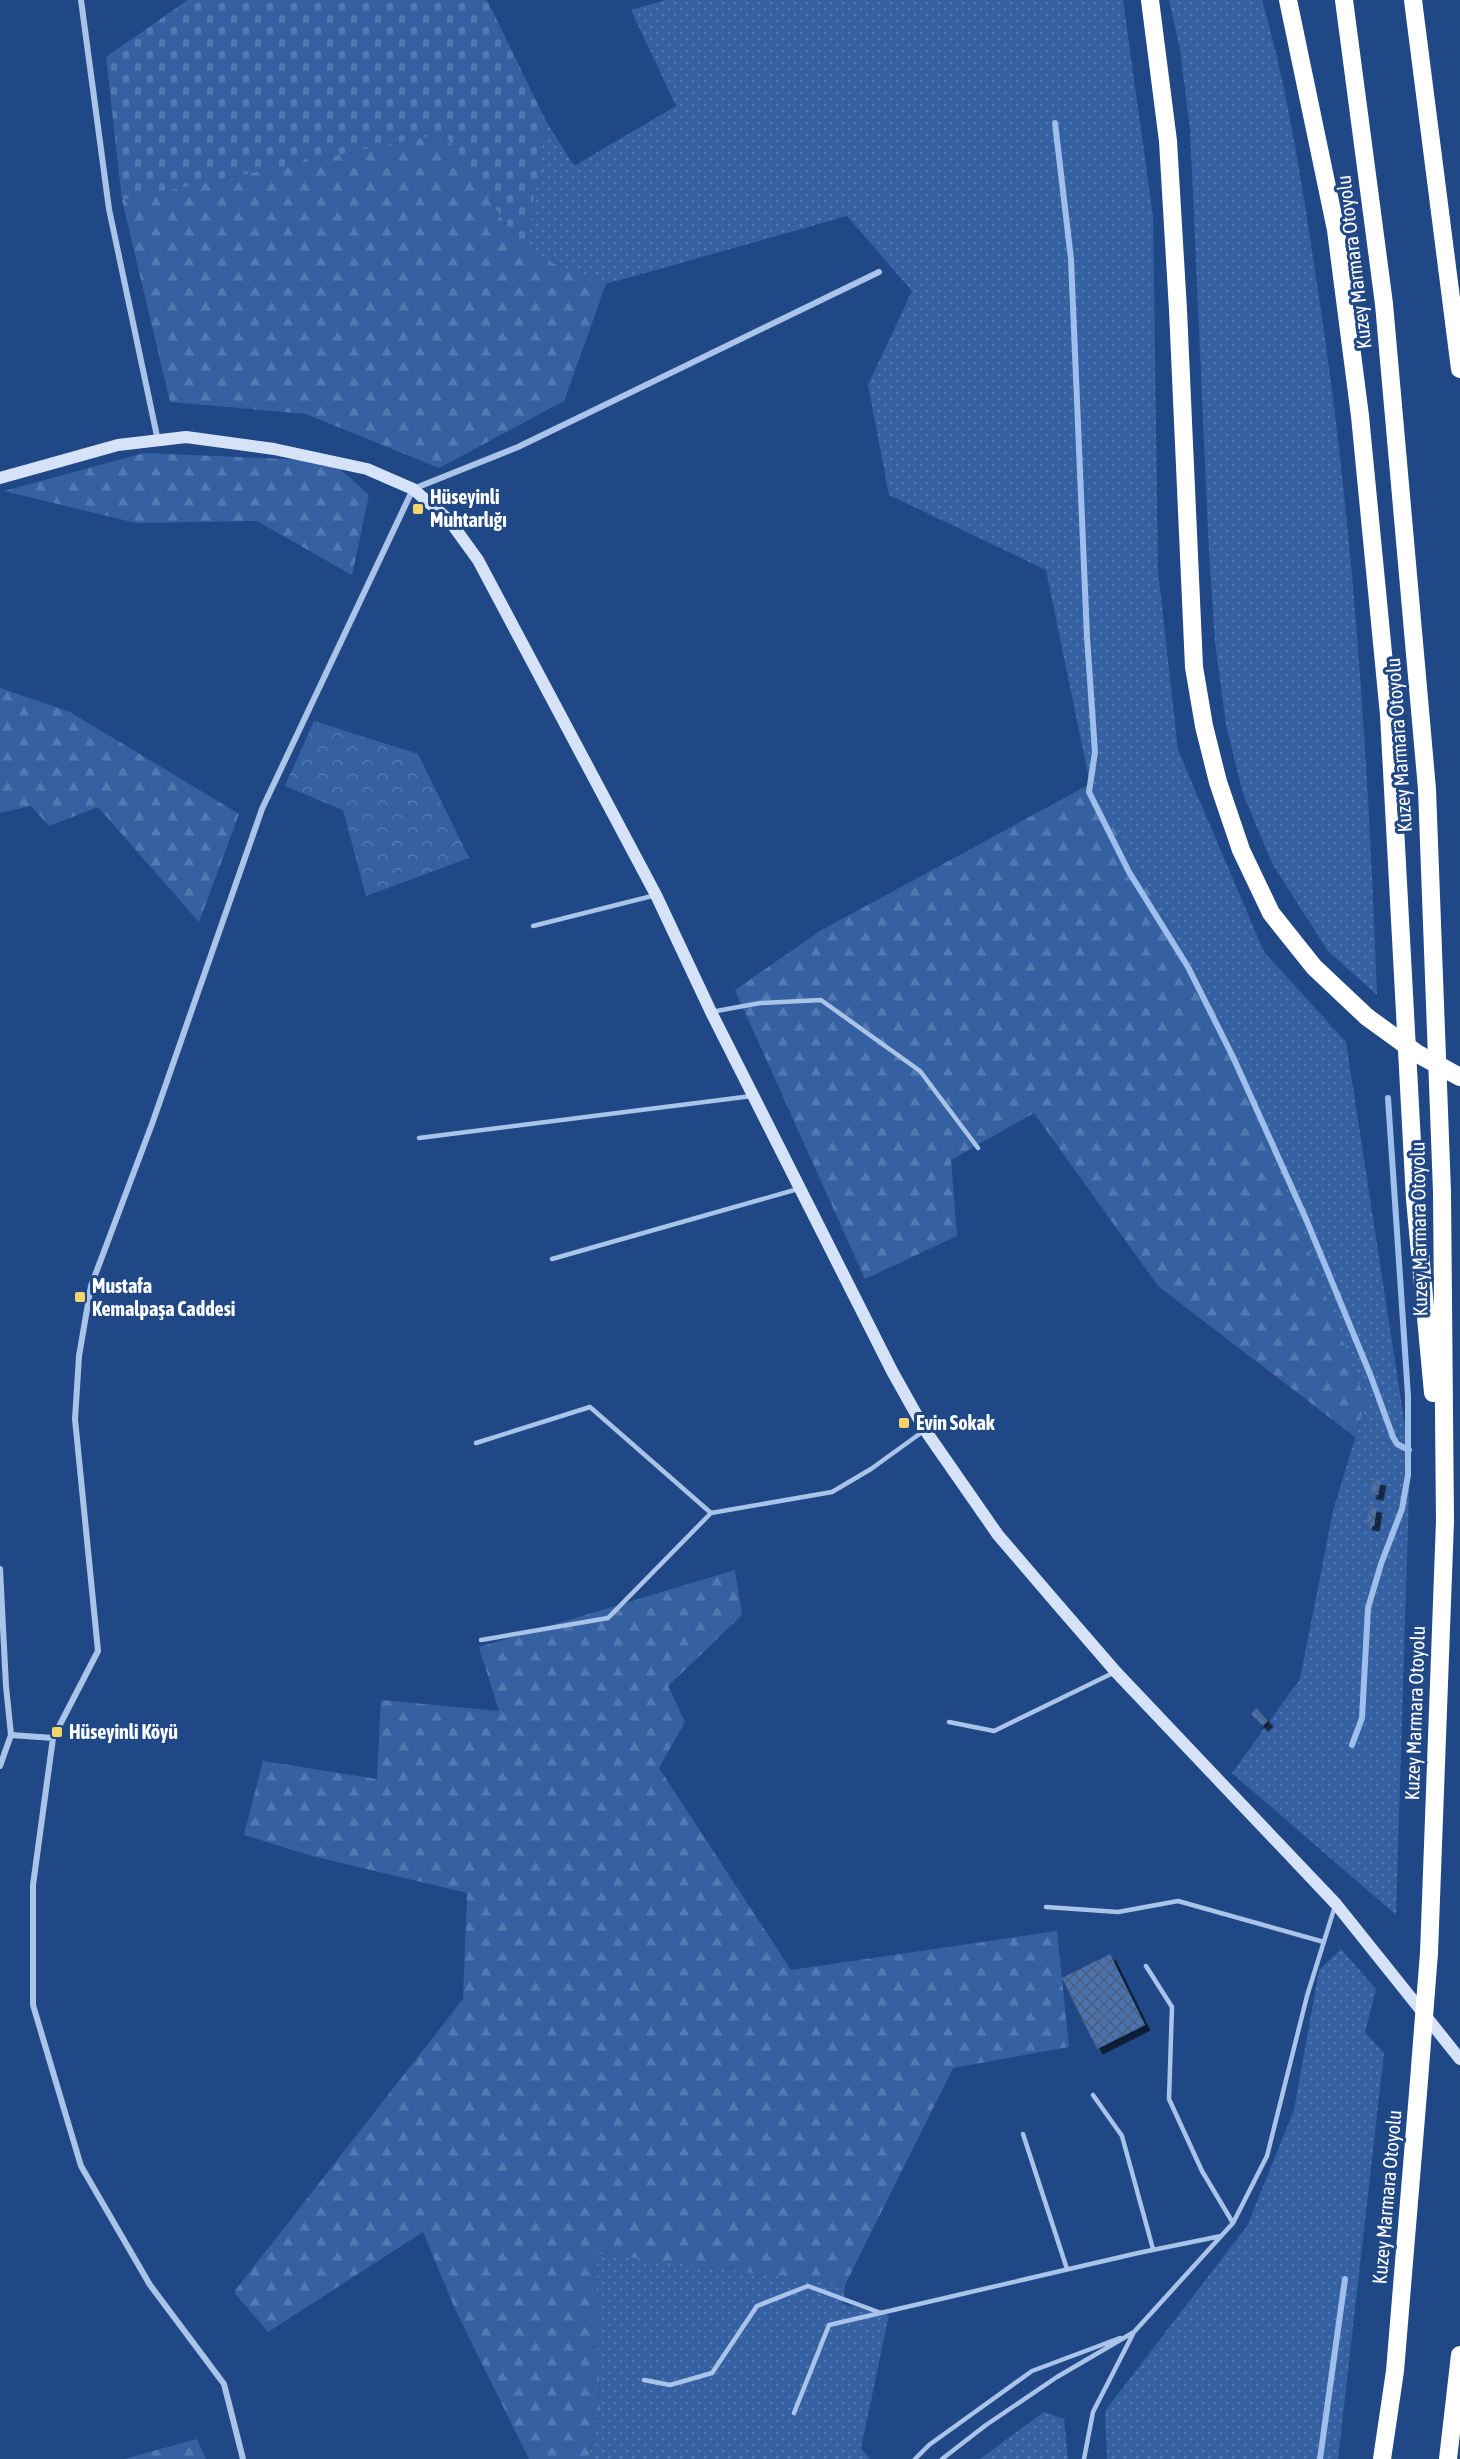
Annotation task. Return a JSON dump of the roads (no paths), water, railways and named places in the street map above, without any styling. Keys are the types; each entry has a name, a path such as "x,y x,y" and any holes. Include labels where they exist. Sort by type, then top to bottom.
{"highway":[{"path":"1150,0 1168,141 1179,322 1194,667 1204,726 1218,782 1241,850 1271,913 1314,967 1366,1017 1418,1054 1460,1077"},
{"path":"1288,0 1336,230 1360,416 1389,716 1415,1198 1445,1521"},
{"name":"Kuzey Marmara Otoyolu","path":"1344,0 1384,304 1427,789 1442,1192 1445,1521 1429,1953 1395,2372 1382,2459"},
{"path":"1413,0 1460,369"},
{"path":"1448,2459 1460,2355"}],"main road":[{"path":"0,478 118,445 186,437 273,449 367,469 413,489 449,520 478,560 656,895 711,1012 892,1371 926,1430 998,1535 1116,1672 1336,1904 1460,2059"}],"street":[{"path":"81,0 109,209 158,441"},
{"path":"243,2459 225,2384 150,2285 81,2166 33,2005 33,1886 53,1738 98,1651 75,1419 79,1356 91,1286 152,1124 262,809 413,489 518,447 879,272"},
{"path":"0,1569 11,1735 0,1766"},
{"path":"11,1735 53,1738"}],"lane":[{"path":"533,926 656,895"},
{"path":"711,1012 760,1003 821,1000 920,1071 978,1148"},
{"path":"419,1138 754,1095"},
{"path":"552,1259 800,1188"},
{"path":"476,1443 590,1407 711,1513"},
{"path":"482,1640 608,1618 711,1513 832,1492 926,1430"},
{"path":"949,1722 994,1731 1116,1672"},
{"path":"1046,1907 1118,1912 1178,1900 1324,1942"},
{"path":"1084,2459 1093,2412 1134,2332 1233,2223 1267,2156 1307,1996 1336,1904"},
{"path":"1146,1966 1172,2007 1169,2099 1202,2171 1233,2223"},
{"path":"1093,2095 1122,2136 1154,2249"},
{"path":"1023,2134 1067,2269"},
{"path":"794,2413 828,2325 1154,2249 1221,2236"},
{"path":"644,2380 670,2385 712,2373 757,2306 808,2286 881,2313"},
{"path":"915,2459 929,2445 1032,2371 1134,2332"},
{"path":"942,2459 986,2425 1057,2377 1134,2332"}],"waterway":[{"path":"1055,123 1071,259 1087,637 1095,752 1089,792 1129,872 1188,967 1233,1057 1306,1219 1370,1374 1393,1437 1397,1444 1409,1450"},
{"path":"1352,1745 1362,1718 1368,1608 1381,1564 1402,1509 1408,1475 1408,1396 1388,1098"},
{"path":"1320,2459 1345,2279"}],"place":[{"name":"Hüseyinli Muhtarlığı","path":"418,509"},
{"name":"Mustafa Kemalpaşa Caddesi","path":"80,1297"},
{"name":"Evin Sokak","path":"904,1423"},
{"name":"Hüseyinli Köyü","path":"57,1732"}]}
